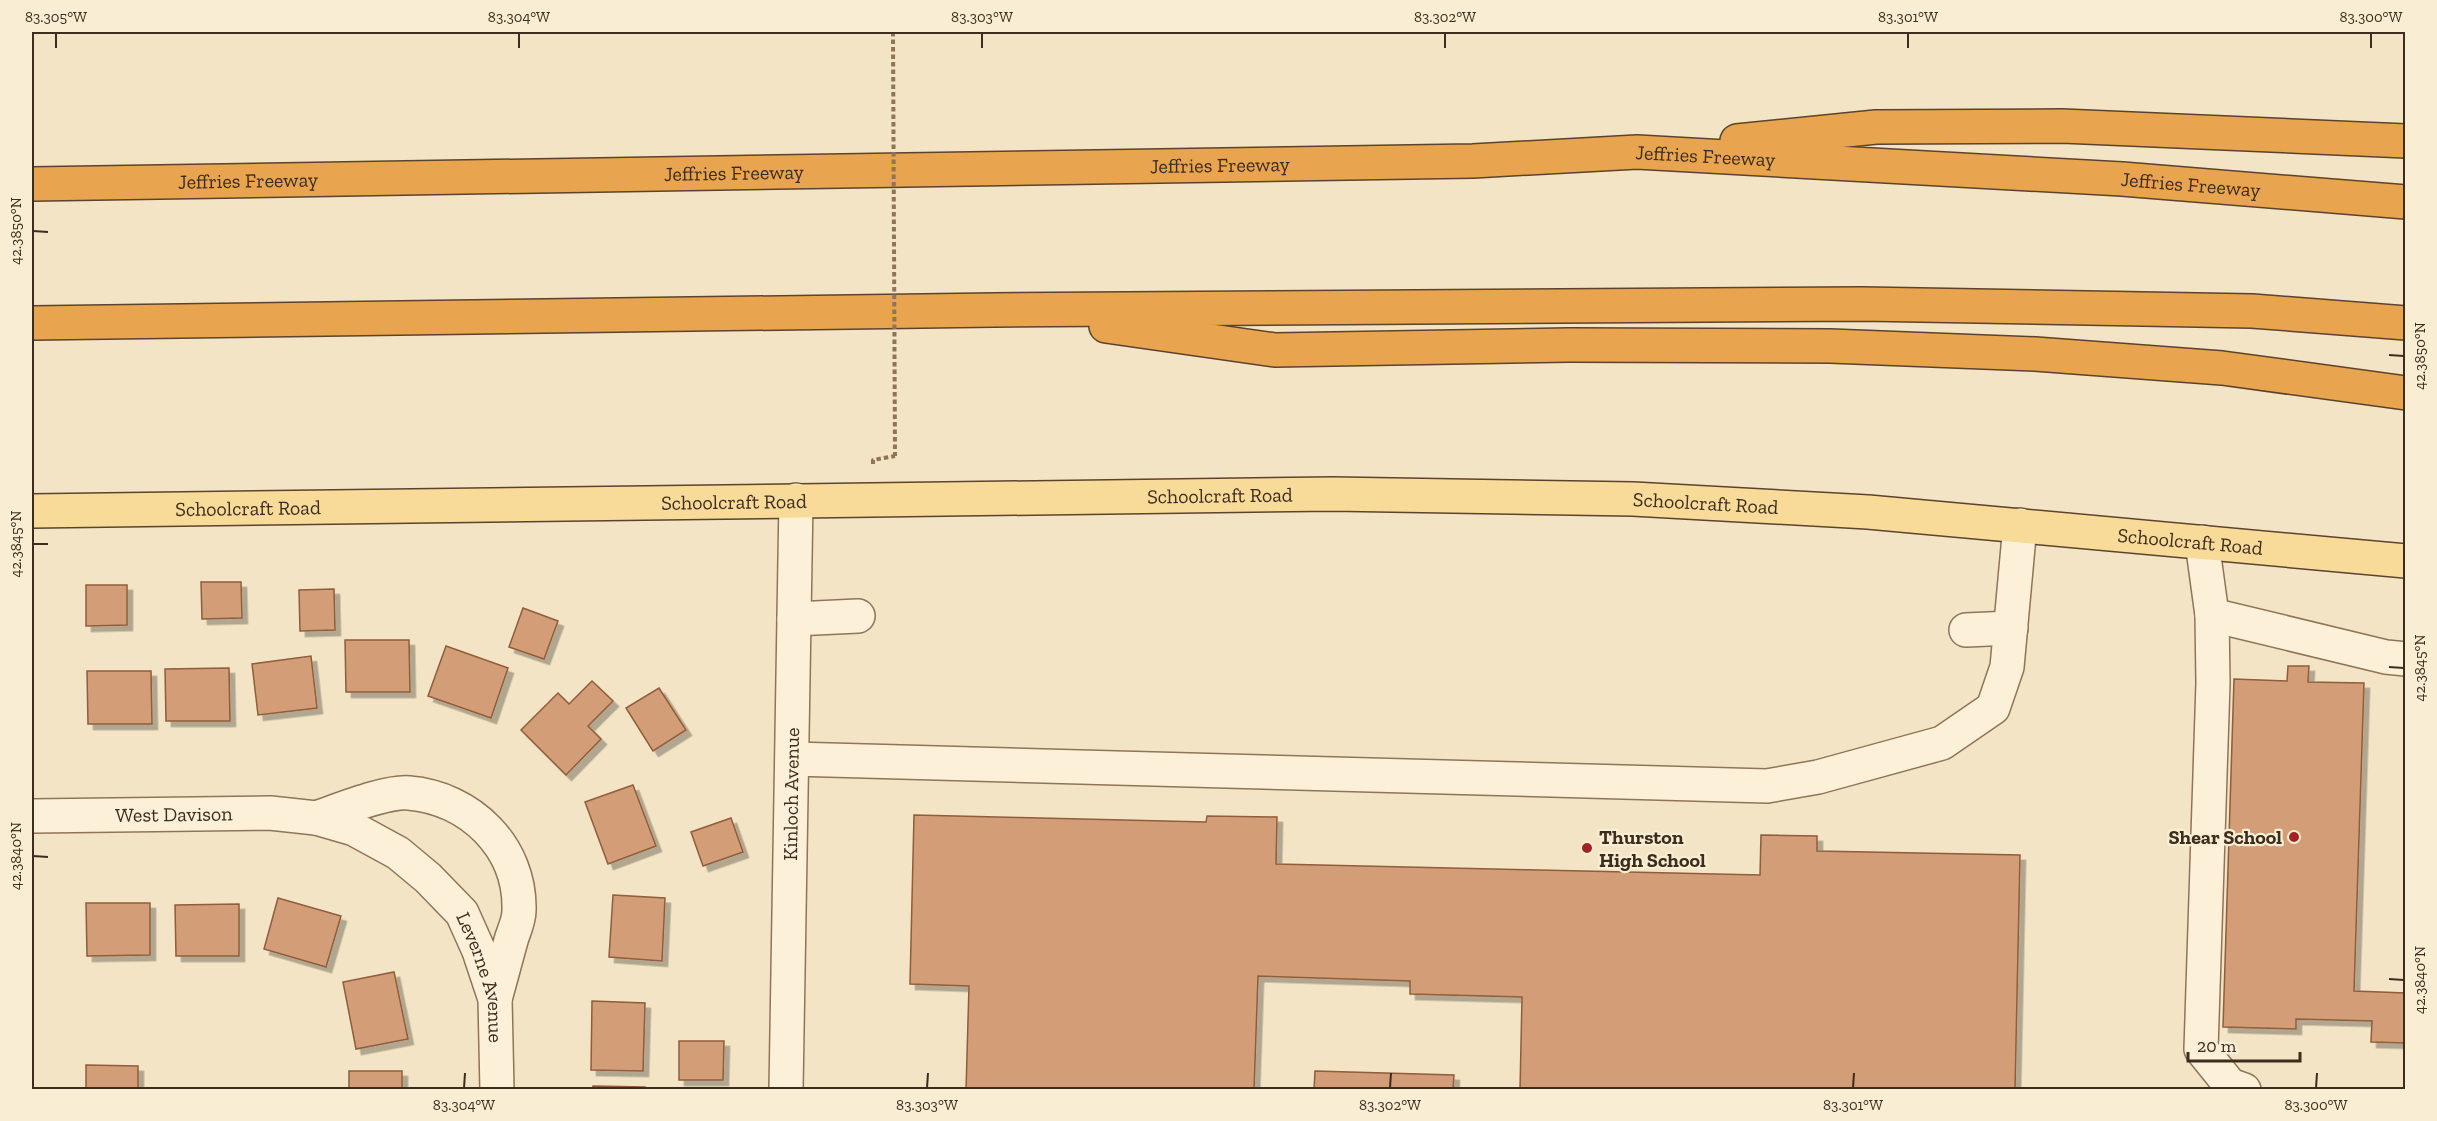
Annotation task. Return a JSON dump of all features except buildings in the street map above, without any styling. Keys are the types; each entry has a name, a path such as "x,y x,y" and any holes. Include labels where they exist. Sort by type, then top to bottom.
{"highway":[{"path":"1637,152 1876,127 2062,126 2406,141"},
{"name":"Jeffries Freeway","path":"32,184 1473,161 1637,152 2122,179 2406,202"},
{"path":"32,323 994,310 1863,304 2252,311 2406,323"},
{"path":"994,310 1275,350 1581,345 1830,346 2001,352 2222,368 2406,393"},
{"path":"32,334 115,322"}],"main road":[{"name":"Schoolcraft Road","path":"32,511 1333,494 1621,499 1868,512 2406,561"}],"street":[{"name":"Kinloch Avenue","path":"786,1089 796,500"},
{"path":"792,759 1767,786 1818,777 1942,743 1993,708 2007,666 2020,525"},
{"path":"2202,542 2212,615 2212,695 2201,1050 2230,1085 2244,1089"},
{"path":"2212,615 2386,657 2406,659"},
{"path":"794,619 858,616"},
{"path":"1966,630 2011,628"},
{"name":"West Davison","path":"316,818 377,798 407,792 446,800 471,813 490,832 510,864 518,893 520,913 495,999"},
{"name":"West Davison","path":"32,816 270,813 316,818 363,834 398,853 428,878"},
{"name":"Leverne Avenue","path":"428,878 462,913 479,951 495,999 497,1089"}],"path":[{"path":"893,32 895,456"}],"place":[{"name":"Shear School","path":"2294,837"},
{"name":"Thurston High School","path":"1587,848"}]}
